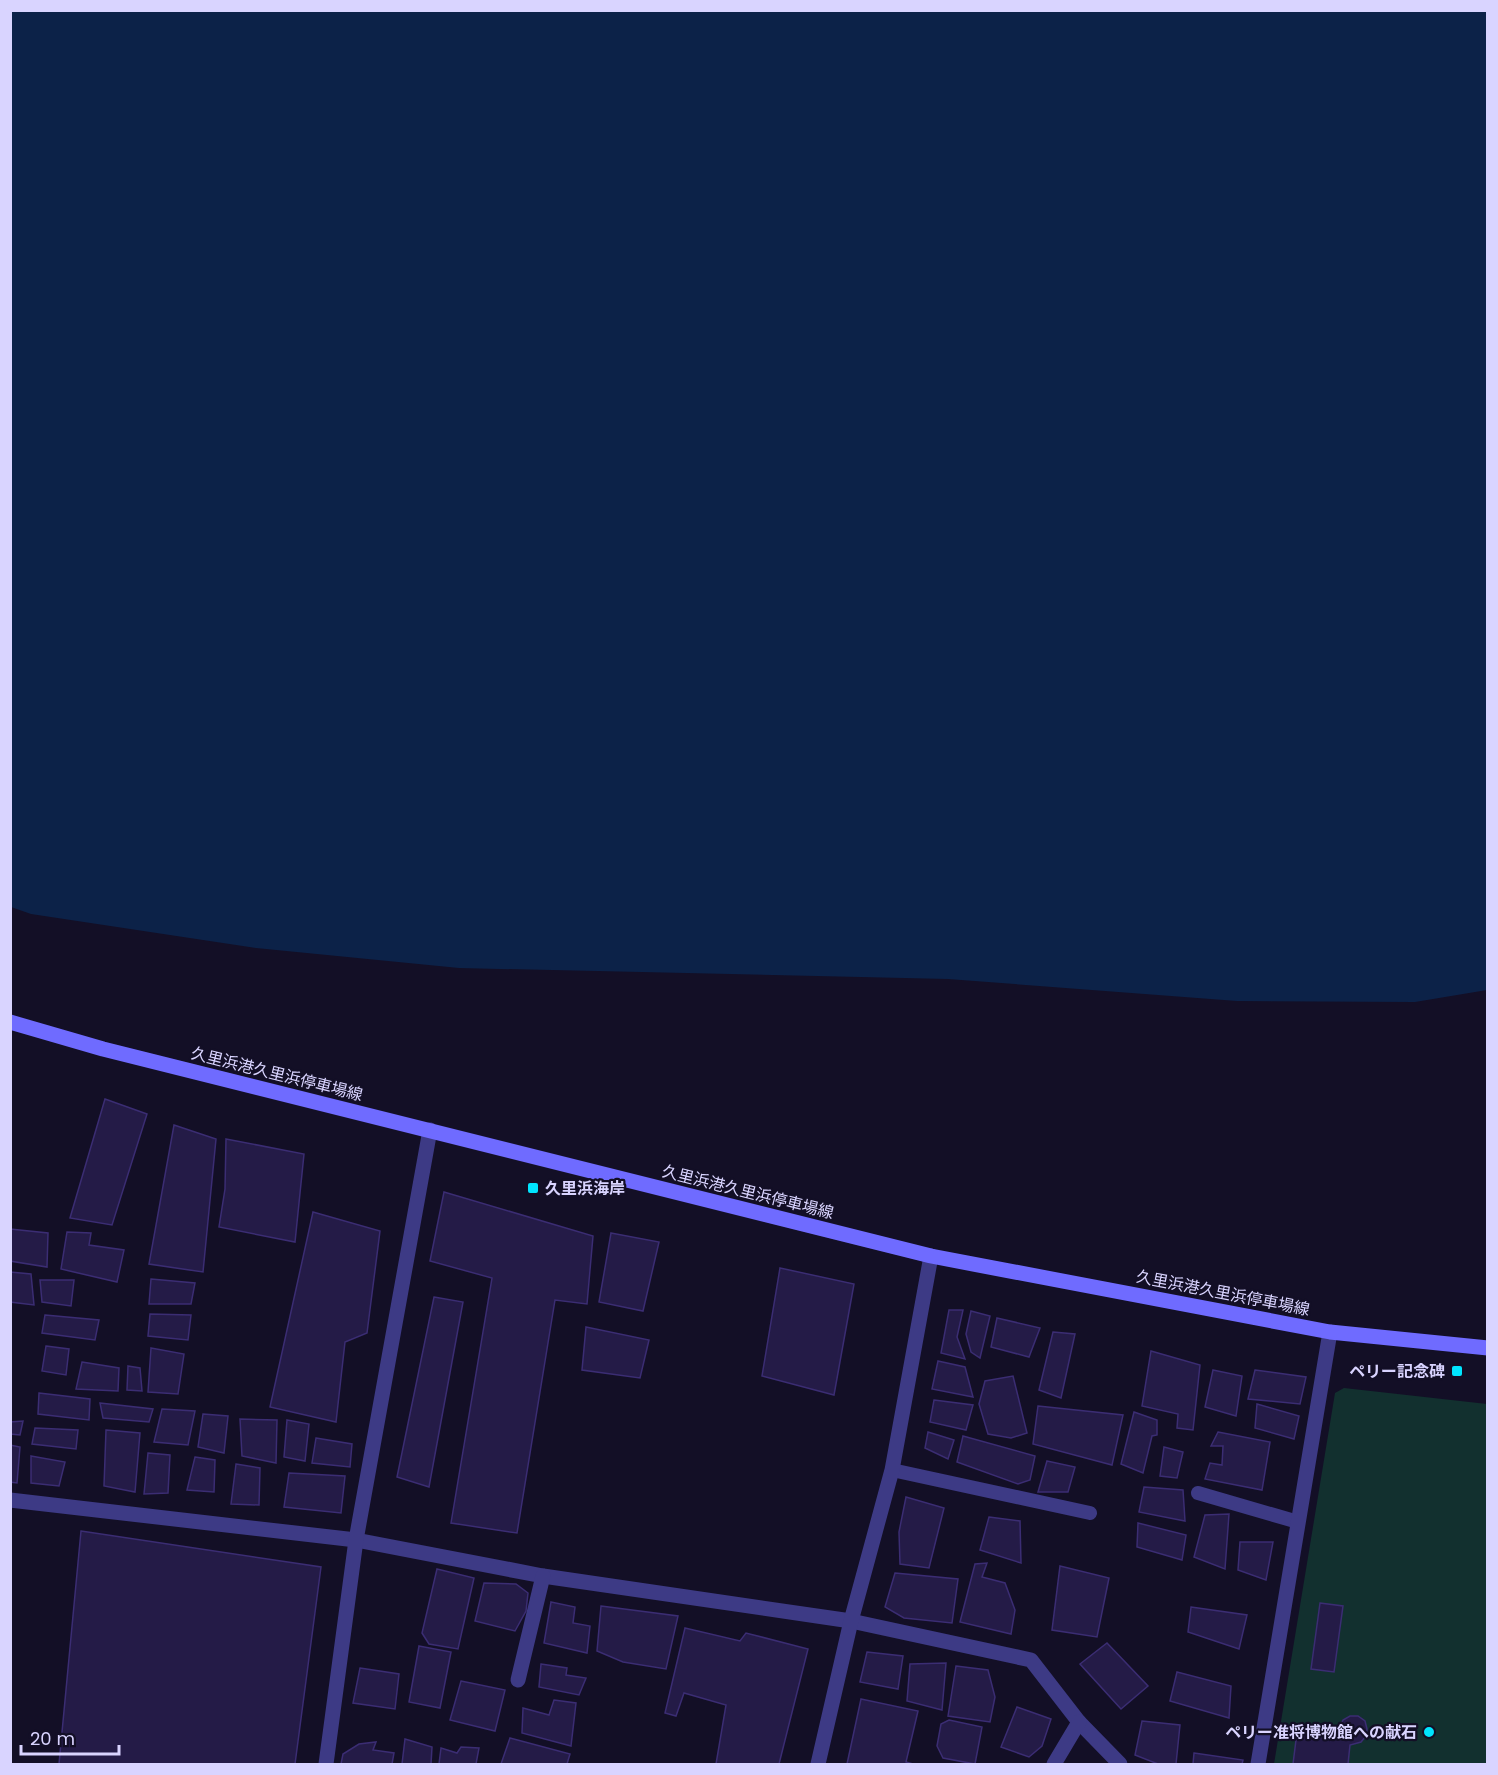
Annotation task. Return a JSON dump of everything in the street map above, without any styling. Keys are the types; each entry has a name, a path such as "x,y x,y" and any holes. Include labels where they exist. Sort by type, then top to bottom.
{"main road":[{"name":"久里浜港久里浜停車場線","path":"10,1022 103,1049 932,1256 1330,1332 1488,1348"}],"street":[{"path":"326,1764 356,1539 430,1130"},
{"path":"818,1764 851,1621 892,1470 932,1256"},
{"path":"1258,1764 1330,1332"},
{"path":"10,1500 356,1539 543,1576 851,1621 1031,1660 1078,1722 1120,1764"},
{"path":"518,1680 543,1576"},
{"path":"1054,1764 1078,1722"}],"lane":[{"path":"892,1470 1090,1513"},
{"path":"1198,1493 1298,1522"}],"green space":[{"path":"1344,1388 1487,1404 1487,1764 1274,1764 1335,1393"}],"water":[{"path":"11,10 1487,11 1487,990 1415,1002 1237,1001 948,979 459,968 256,948 31,914 11,907"}],"building":[{"path":"105,1099 147,1114 112,1225 70,1218"},
{"path":"174,1125 216,1139 203,1272 149,1264"},
{"path":"226,1139 304,1154 295,1242 219,1227 225,1189"},
{"path":"444,1192 593,1236 587,1304 555,1300 517,1533 451,1523 492,1278 430,1261"},
{"path":"313,1212 380,1231 367,1333 345,1342 336,1422 270,1407"},
{"path":"10,1229 48,1233 47,1267 10,1261"},
{"path":"67,1232 91,1233 89,1245 124,1250 117,1282 61,1269"},
{"path":"611,1233 659,1242 643,1311 599,1302"},
{"path":"780,1268 854,1284 834,1395 762,1376"},
{"path":"10,1272 31,1274 34,1305 10,1302"},
{"path":"151,1279 195,1283 191,1304 149,1304"},
{"path":"40,1280 74,1280 71,1306 42,1302"},
{"path":"434,1297 463,1302 429,1487 397,1477"},
{"path":"949,1310 963,1310 957,1337 965,1359 941,1353"},
{"path":"971,1311 990,1316 980,1358 971,1352 966,1334"},
{"path":"150,1314 191,1315 188,1340 148,1336"},
{"path":"45,1315 99,1320 95,1340 42,1333"},
{"path":"997,1318 1040,1328 1029,1357 991,1347"},
{"path":"586,1327 649,1340 640,1378 582,1370"},
{"path":"1053,1332 1075,1334 1061,1398 1039,1390"},
{"path":"46,1346 69,1349 66,1375 42,1371"},
{"path":"151,1348 184,1354 178,1394 148,1392"},
{"path":"1151,1351 1200,1365 1193,1430 1177,1428 1178,1414 1142,1406"},
{"path":"938,1361 965,1367 973,1397 932,1389"},
{"path":"82,1362 119,1368 118,1391 76,1389"},
{"path":"128,1366 140,1368 142,1391 127,1390"},
{"path":"1213,1370 1242,1376 1236,1416 1205,1407"},
{"path":"1255,1370 1306,1377 1300,1404 1248,1399"},
{"path":"1013,1376 1027,1433 1011,1438 988,1434 979,1404 985,1381"},
{"path":"39,1393 90,1399 89,1420 38,1414"},
{"path":"934,1400 973,1405 966,1430 930,1422"},
{"path":"100,1403 153,1409 149,1422 103,1418"},
{"path":"1257,1404 1299,1416 1294,1439 1255,1428"},
{"path":"1038,1406 1123,1415 1112,1465 1033,1444"},
{"path":"162,1409 195,1411 188,1445 154,1442"},
{"path":"1134,1412 1157,1420 1157,1435 1152,1436 1143,1473 1121,1464"},
{"path":"203,1414 228,1416 224,1453 198,1447"},
{"path":"240,1419 277,1420 276,1463 242,1456"},
{"path":"287,1420 309,1424 305,1461 284,1457"},
{"path":"23,1421 20,1435 10,1434 10,1422"},
{"path":"35,1428 78,1430 76,1449 32,1444"},
{"path":"106,1430 140,1433 135,1492 104,1486"},
{"path":"928,1432 954,1440 948,1459 925,1448"},
{"path":"1218,1432 1270,1442 1262,1490 1205,1479 1210,1463 1222,1465 1223,1446 1211,1446"},
{"path":"963,1436 1035,1456 1030,1480 1018,1484 957,1462"},
{"path":"316,1438 352,1444 350,1467 312,1463"},
{"path":"10,1445 20,1447 17,1483 10,1482"},
{"path":"1164,1447 1183,1452 1177,1478 1160,1476"},
{"path":"148,1453 170,1455 168,1493 144,1494"},
{"path":"31,1456 65,1462 59,1486 31,1483"},
{"path":"195,1457 215,1460 214,1492 187,1490"},
{"path":"1047,1461 1075,1467 1068,1492 1038,1492"},
{"path":"236,1464 260,1468 259,1505 231,1504"},
{"path":"289,1473 345,1476 341,1513 284,1507"},
{"path":"1144,1487 1183,1490 1185,1521 1139,1512"},
{"path":"906,1497 944,1508 929,1568 900,1564 899,1532"},
{"path":"1229,1514 1225,1569 1194,1557 1205,1515"},
{"path":"989,1517 1020,1521 1021,1563 980,1550"},
{"path":"1138,1523 1186,1535 1182,1560 1137,1547"},
{"path":"81,1531 321,1567 295,1764 59,1764"},
{"path":"1240,1542 1273,1542 1266,1580 1238,1570"},
{"path":"987,1563 982,1577 1005,1583 1015,1610 1011,1634 960,1622 975,1564"},
{"path":"1060,1566 1109,1578 1097,1637 1052,1630"},
{"path":"437,1569 474,1578 458,1649 429,1644 422,1633"},
{"path":"895,1573 958,1579 952,1623 904,1618 885,1607"},
{"path":"484,1583 516,1584 528,1593 526,1611 515,1631 475,1621"},
{"path":"551,1602 575,1607 573,1623 590,1626 587,1653 544,1643"},
{"path":"1320,1603 1343,1606 1334,1672 1311,1669"},
{"path":"601,1606 678,1616 666,1669 623,1662 597,1651"},
{"path":"1191,1607 1247,1615 1239,1649 1188,1632"},
{"path":"685,1628 740,1641 746,1633 808,1649 779,1764 716,1764 726,1705 684,1693 676,1716 665,1713"},
{"path":"1107,1643 1148,1686 1121,1709 1080,1664"},
{"path":"419,1646 451,1652 440,1708 409,1702"},
{"path":"867,1652 903,1656 898,1689 860,1682"},
{"path":"946,1663 942,1710 907,1701 910,1664"},
{"path":"541,1664 567,1668 566,1675 586,1678 579,1695 539,1687"},
{"path":"956,1666 988,1670 995,1697 990,1722 948,1716"},
{"path":"360,1668 399,1674 395,1709 353,1703"},
{"path":"1177,1672 1231,1686 1229,1718 1170,1701"},
{"path":"461,1681 505,1690 495,1731 450,1720"},
{"path":"861,1699 918,1711 906,1762 913,1764 847,1764"},
{"path":"554,1700 576,1703 571,1746 522,1733 523,1708 549,1715"},
{"path":"1017,1707 1051,1719 1042,1746 1029,1757 1001,1747"},
{"path":"1350,1716 1358,1716 1365,1721 1367,1729 1366,1736 1361,1742 1350,1745 1348,1764 1293,1764 1298,1724 1339,1729 1343,1720"},
{"path":"949,1720 982,1727 975,1764 943,1758 937,1746 941,1724"},
{"path":"1142,1721 1180,1725 1176,1764 1158,1764 1135,1755"},
{"path":"510,1738 570,1754 567,1764 501,1764"},
{"path":"405,1739 432,1747 431,1764 402,1764"},
{"path":"376,1742 373,1750 394,1753 392,1764 341,1764 343,1754 359,1744"},
{"path":"461,1747 479,1748 476,1764 439,1764 441,1748 457,1753"},
{"path":"1194,1753 1243,1760 1242,1764 1193,1764"}],"place":[{"name":"久里浜海岸","path":"533,1188"},
{"name":"ペリー記念碑","path":"1457,1371"},
{"name":"ペリー准将博物館への献石","path":"1429,1732"}]}
